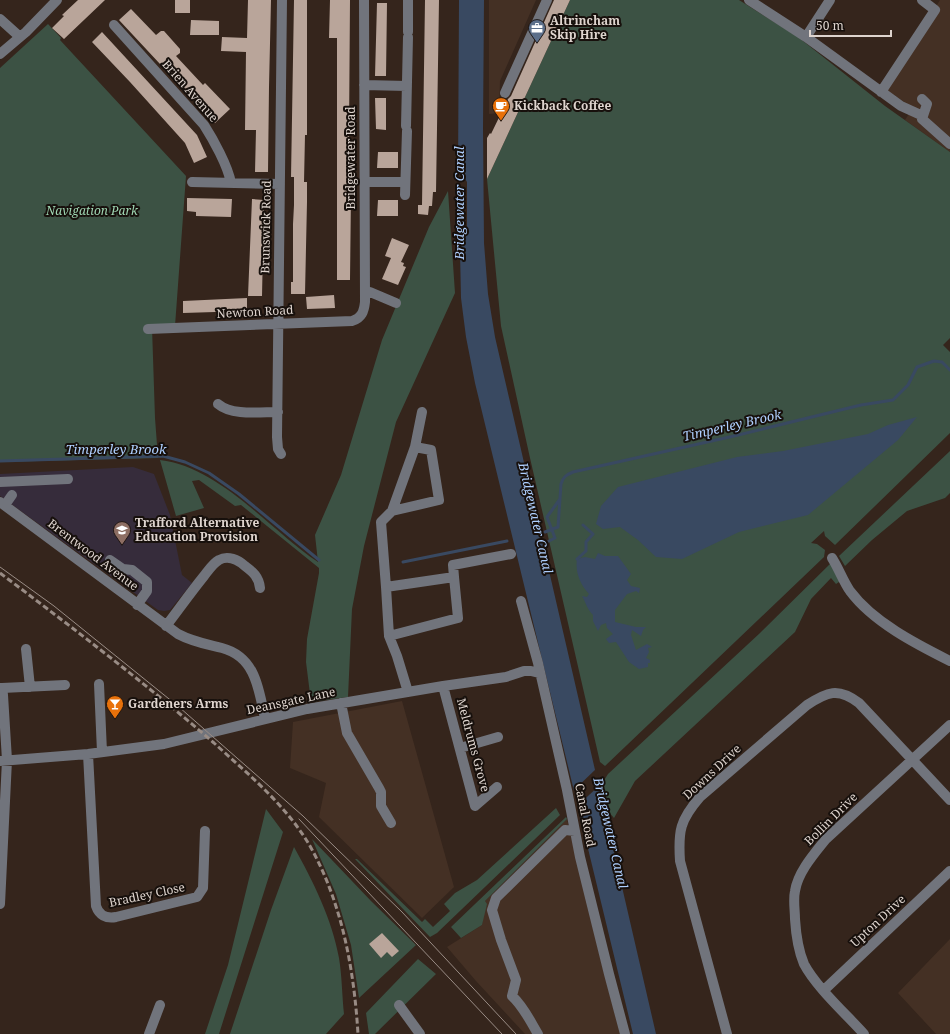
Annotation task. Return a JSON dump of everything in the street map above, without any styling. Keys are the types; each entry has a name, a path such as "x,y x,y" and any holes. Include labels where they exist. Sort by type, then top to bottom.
{"street":[{"path":"0,54 57,0"},
{"name":"Brunswick Road","path":"281,454 278,444 278,324 282,0"},
{"name":"Bridgewater Road","path":"361,315 364,309 365,292 364,0"},
{"path":"505,93 547,0"},
{"path":"749,0 806,37 901,106 923,116"},
{"path":"806,37 830,0"},
{"path":"881,92 935,10 922,0"},
{"path":"405,195 408,4"},
{"path":"0,19 20,36"},
{"name":"Brien Avenue","path":"114,25 204,125 229,175 231,183"},
{"path":"364,85 407,86"},
{"path":"922,99 927,104 922,119 950,144"},
{"path":"192,182 280,184"},
{"path":"364,182 405,182"},
{"path":"365,292 370,292 396,302"},
{"name":"Newton Road","path":"148,329 352,320 357,319 361,315"},
{"path":"218,404 223,409 231,411 278,412"},
{"path":"408,692 389,636 381,522 392,511 415,446 422,412"},
{"path":"392,511 439,500 431,450 415,446"},
{"path":"0,482 68,478"},
{"name":"Brentwood Avenue","path":"12,495 2,504 166,626 178,634 195,642 229,650 244,660 255,677 265,719"},
{"path":"389,636 458,618 453,565 511,554"},
{"path":"166,626 212,567 220,559 230,558 240,562 257,576 260,582 260,588"},
{"path":"832,558 850,590 871,613 885,625 898,633 950,661"},
{"path":"110,560 123,569 132,570 147,582 147,591 137,605"},
{"path":"386,587 454,577"},
{"name":"Canal Road","path":"521,601 538,663 575,831 607,967 625,1034"},
{"path":"26,650 30,687"},
{"name":"Deansgate Lane","path":"4,761 88,754 177,742 301,710 506,677 524,671 539,673"},
{"path":"98,684 102,752"},
{"path":"0,904 5,715 1,688 65,685"},
{"name":"Meldrums Grove","path":"444,686 475,806 497,787"},
{"name":"Downs Drive","path":"727,1034 680,861 680,831 682,823 689,811 700,797 807,705 821,695 833,693 842,694 852,698 913,760"},
{"path":"341,703 347,733 381,792 381,806 391,823"},
{"name":"Bollin Drive","path":"864,1034 811,975 805,965 800,954 796,929 794,901 796,886 804,868 826,839 950,725"},
{"path":"460,748 498,737"},
{"name":"Bradley Close","path":"88,754 96,906 100,914 103,916 111,918 116,917 197,897 203,888 205,831"},
{"path":"913,760 950,800"},
{"path":"538,1034 520,1004 512,996 516,980 501,940 492,910 496,898 565,830 575,831"},
{"name":"Upton Drive","path":"824,990 950,871"},
{"path":"149,1034 160,1005"},
{"path":"399,1005 420,1034"}],"shaded area":[{"path":"489,0 536,0 500,81 499,113 489,114"},
{"path":"940,0 950,0 950,152 905,120 913,108 885,89"},
{"name":"Trafford Alternative Education Provision","path":"133,467 154,474 170,515 182,575 192,583 170,610 158,610 0,496 0,474"},
{"path":"402,701 454,887 422,918 319,817 326,783 290,768 293,722"},
{"path":"567,819 620,1034 525,1034 447,947 482,925 485,901"},
{"path":"950,939 950,1034 936,1034 898,993"}],"green space":[{"path":"570,0 739,0 798,37 885,106 950,152 950,338 943,345 950,352 950,433 835,545 825,536 824,531 811,543 817,544 825,550 824,557 605,766 600,762 501,326 487,179"},
{"name":"Navigation Park","path":"48,24 61,38 60,40 186,176 175,326 152,327 158,458 0,462 0,68"},
{"path":"448,191 455,293 396,422 364,546 352,609 348,697 311,702 306,662 307,639 319,568 241,505 235,506 199,480 192,481 204,508 176,516 160,460 182,465 203,474 224,487 318,562 315,535 341,475 382,340 429,227"},
{"path":"950,451 950,493 945,498 907,511 872,540 845,566 839,556"},
{"path":"832,562 842,580 836,584 831,578 811,599 795,632 635,781 614,818 608,811 603,782 608,774 760,633"},
{"path":"556,808 560,815 437,933 430,937 355,859 357,859 422,922 425,919 433,927 450,911 444,904 455,893 477,880"},
{"path":"266,809 283,832 219,1034 205,1034 228,965"},
{"path":"566,817 567,819 485,901 487,904 482,925 461,938 451,927"},
{"path":"312,839 371,901 416,945 359,998 351,945 336,894"},
{"path":"294,847 315,887 332,929 340,965 344,1014 326,1034 230,1034 271,910"},
{"path":"418,959 436,974 375,1034 369,1034 366,1013"}],"water":[{"name":"Bridgewater Canal","path":"459,0 484,0 484,243 488,294 495,337 656,1034 633,1034 475,383 466,337 461,298 460,251 467,229 467,182 463,175 458,173"},
{"path":"917,417 898,440 808,515 739,532 682,559 656,557 638,540 620,527 603,529 596,524 601,506 618,487 737,457 783,451 868,434 888,425"},
{"path":"598,553 605,556 618,556 631,574 627,580 631,586 640,588 639,593 636,591 627,594 615,610 615,622 636,627 646,627 641,636 632,630 631,635 636,650 647,644 652,647 648,648 649,652 646,658 650,660 648,667 639,669 629,662 616,642 609,643 606,639 613,634 607,628 606,623 601,625 598,631 593,621 593,615 582,596 587,597 589,594 579,578 577,559 585,557 595,559"}],"pier":[{"path":"597,768 600,785 576,807 572,792"}],"building":[{"path":"78,0 105,0 64,39 52,28 64,16 62,15"},
{"path":"175,0 190,0 190,13 175,13"},
{"path":"248,0 271,0 268,172 255,172 256,130 245,130 246,52 221,51 222,37 247,38"},
{"path":"294,0 307,0 307,135 305,135 304,182 307,182 305,294 291,294 291,282 293,282 294,205 294,177 291,177"},
{"path":"330,0 350,0 350,280 337,280 337,38 329,38"},
{"path":"425,0 439,0 436,192 433,192 432,206 429,206 428,215 418,214 418,205 422,205"},
{"path":"554,0 570,0 487,179 487,138 490,133 491,134 508,99 511,96"},
{"path":"377,3 387,3 386,76 375,76"},
{"path":"131,9 156,35 161,31 164,31 180,49 180,53 176,56 203,85 205,83 230,109 215,123 119,20"},
{"path":"191,20 219,21 219,35 190,35"},
{"path":"102,32 197,135 207,157 194,163 185,143 92,42"},
{"path":"375,98 386,98 386,130 376,129"},
{"path":"378,152 398,152 398,168 377,168"},
{"path":"187,198 232,199 231,217 196,216 196,212 187,211"},
{"path":"252,199 264,200 262,296 248,296"},
{"path":"378,200 398,200 398,216 377,216"},
{"path":"392,238 409,245 401,262 404,263 403,266 406,267 398,285 382,279 391,258 385,256"},
{"path":"334,295 335,308 307,309 306,297"},
{"path":"247,298 247,311 183,313 183,301"},
{"path":"382,933 399,951 392,957 387,952 381,958 369,944"}],"waterway":[{"name":"Timperley Brook","path":"545,532 558,527 561,484 565,476 568,474 861,405 893,400 908,385 917,367 934,361 942,362 950,370"},
{"name":"Timperley Brook","path":"0,461 163,456 185,462 209,473 239,494 319,560"},
{"name":"Bridgewater Canal","path":"549,541 555,538 547,517 560,499"},
{"path":"577,559 586,551 586,542 593,534 583,525"},
{"name":"Timperley Brook","path":"403,562 507,541"}],"tram line":[{"path":"0,567 54,606 179,707 303,816 402,912 516,1034"},
{"path":"299,819 502,1034"}],"railway":[{"path":"0,573 55,614 162,699 253,778 290,817 310,846 321,868 338,913 353,985 358,1034"}],"place":[{"name":"Altrincham Skip Hire","path":"537,43"},
{"name":"Kickback Coffee","path":"501,121"},
{"name":"Trafford Alternative Education Provision","path":"122,545"},
{"name":"Gardeners Arms","path":"115,719"}]}
